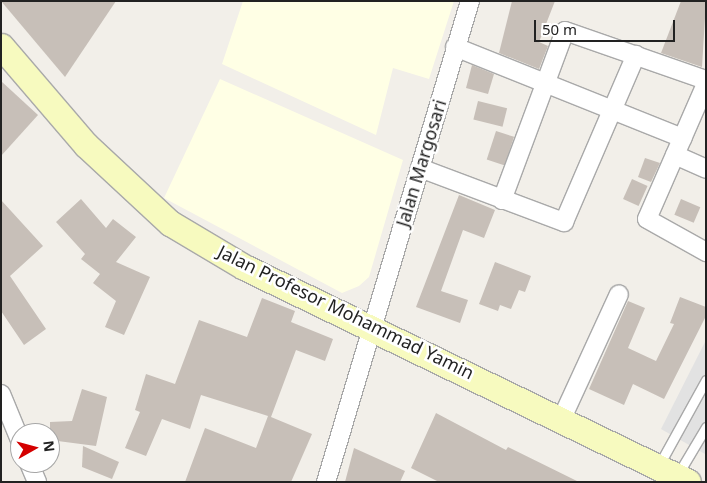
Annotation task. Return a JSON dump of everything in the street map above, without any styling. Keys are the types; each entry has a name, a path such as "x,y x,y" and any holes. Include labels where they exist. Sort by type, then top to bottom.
{"main road":[{"name":"Jalan Profesor Mohammad Yamin","path":"1,46 86,145 170,222 244,267 372,325 675,474"}],"street":[{"name":"Jalan Margosari","path":"326,482 470,1"},
{"path":"502,200 544,81 567,30 636,55 705,86 647,219 706,252"},
{"path":"455,47 614,109 682,138"},
{"path":"420,168 564,222 636,55"},
{"path":"674,155 706,170"},
{"path":"562,418 619,294"},
{"path":"1,394 13,423"}],"lane":[{"path":"675,474 706,380"},
{"path":"675,474 706,427"}],"shaded area":[{"path":"243,1 454,1 429,79 393,68 376,135 222,64"},
{"path":"220,79 403,160 369,277 359,286 342,293 164,198"},
{"path":"706,340 706,452 705,454 661,429"}],"building":[{"path":"1,1 116,1 65,77"},
{"path":"512,1 555,1 539,42 548,46 539,69 499,53"},
{"path":"681,1 706,1 702,67 661,53"},
{"path":"472,65 494,74 488,94 466,88"},
{"path":"1,81 38,115 1,156"},
{"path":"478,101 507,108 503,127 473,119"},
{"path":"496,131 514,137 505,165 487,160"},
{"path":"645,158 660,163 651,182 638,177"},
{"path":"632,179 648,186 639,206 623,199"},
{"path":"459,195 495,210 484,238 463,230 441,291 468,300 460,323 416,307"},
{"path":"81,199 106,228 113,219 136,237 116,262 150,277 124,335 105,327 116,301 93,283 100,274 81,259 85,254 56,222"},
{"path":"681,199 700,207 694,223 674,215"},
{"path":"1,200 43,246 10,276 46,329 24,345 1,311"},
{"path":"495,262 531,276 525,292 519,290 511,309 500,305 498,311 479,304"},
{"path":"680,297 706,307 706,316 664,399 633,384 624,405 589,389 628,301 645,308 628,348 656,361 674,324 670,323"},
{"path":"262,298 295,311 291,322 333,339 325,361 296,350 271,417 312,434 291,482 185,482 205,428 256,448 268,416 201,395 190,429 162,419 146,456 125,448 140,412 135,410 146,374 175,384 199,320 247,337"},
{"path":"82,389 107,397 96,446 60,441 60,423 50,422 72,421"},
{"path":"436,413 506,450 508,447 579,482 439,482 411,468"},
{"path":"83,446 119,462 112,479 82,467"},
{"path":"354,448 405,471 400,482 345,482"}]}
